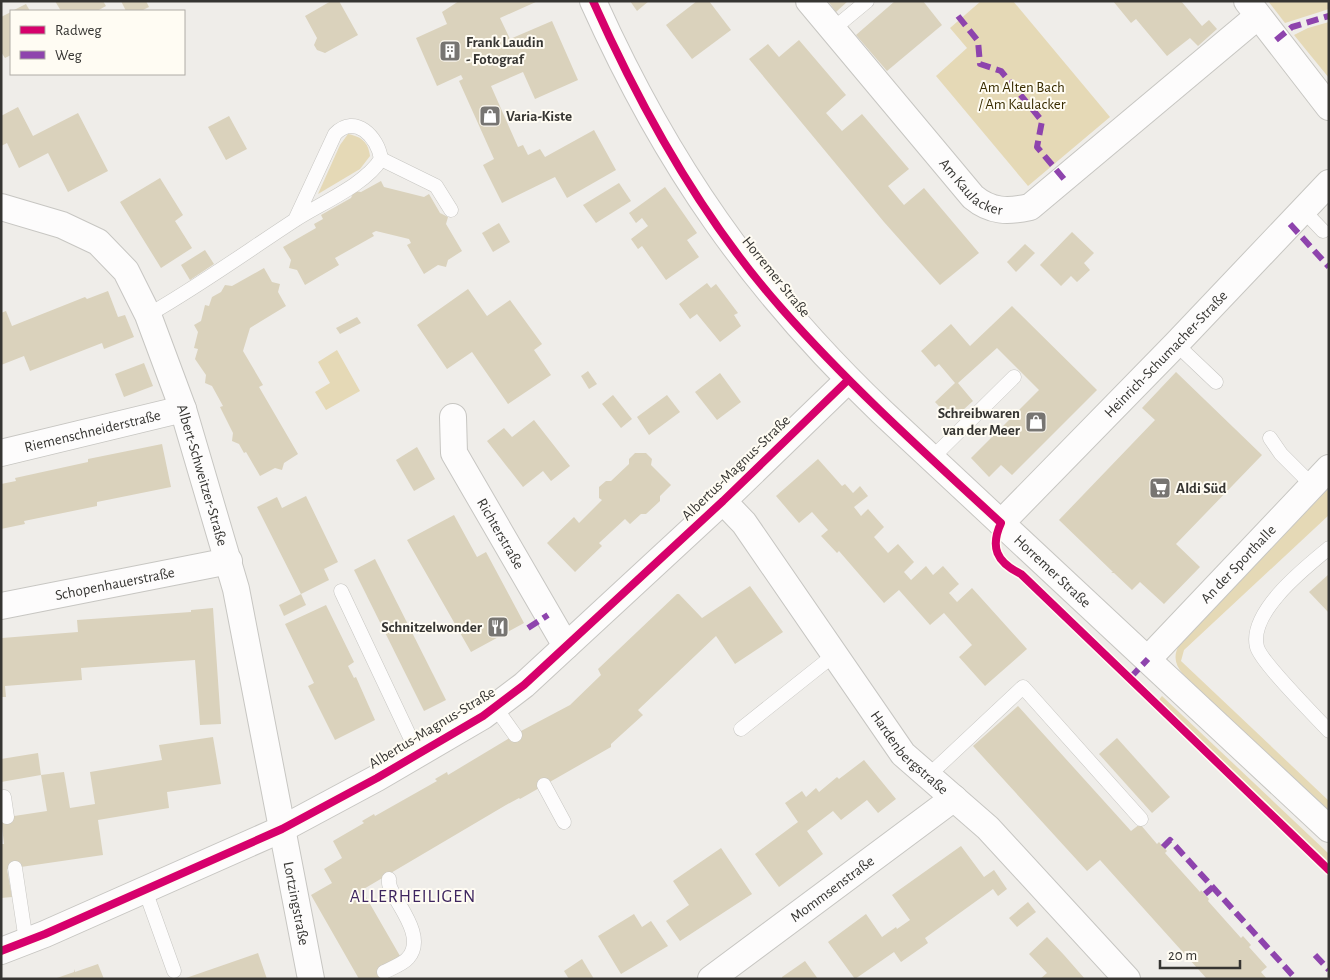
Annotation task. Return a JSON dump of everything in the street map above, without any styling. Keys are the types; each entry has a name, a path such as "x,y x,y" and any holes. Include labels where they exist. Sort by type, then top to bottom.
{"street":[{"name":"Horremer Straße","path":"593,1 623,68 653,123 701,201 737,252 781,308 848,380 931,459 1329,829"},
{"name":"Am Kaulacker","path":"808,1 978,201 993,209 1014,211 1047,204 1253,9"},
{"path":"1253,9 1329,107"},
{"name":"Heinrich-Schumacher-Straße","path":"1001,523 1176,344 1329,183"},
{"name":"Albert-Schweitzer-Straße","path":"1,207 62,226 98,242 126,271 148,315 183,409 229,561 282,829"},
{"name":"Albertus-Magnus-Straße","path":"1,951 26,942 282,829 418,754 496,707 524,685 723,501 848,380"},
{"name":"Riemenschneiderstraße","path":"1,453 183,409"},
{"name":"Richterstraße","path":"453,417 454,453 566,646"},
{"name":"An der Sporthalle","path":"1148,659 1321,477"},
{"name":"Hardenbergstraße","path":"723,501 744,523 903,754 988,828 1126,979"},
{"name":"Schopenhauerstraße","path":"1,606 229,561"},
{"name":"Mommsenstraße","path":"711,979 954,798"},
{"name":"Lortzingstraße","path":"282,829 311,979"}],"lane":[{"path":"832,30 867,1"},
{"path":"148,315 196,288 295,220 367,175 381,159 380,146 368,132 353,125 342,126 335,134 295,220"},
{"path":"381,159 436,186 450,210"},
{"path":"1303,210 1323,231"},
{"path":"1176,344 1216,382"},
{"path":"931,459 1014,377"},
{"path":"1270,438 1281,454 1321,477"},
{"path":"1329,548 1280,593 1266,610 1256,633 1257,648 1268,663 1329,731"},
{"path":"341,591 418,754"},
{"path":"741,728 834,655"},
{"path":"928,776 1023,687 1141,820"},
{"path":"496,707 516,734"},
{"path":"544,786 564,822"},
{"path":"4,797 8,817"},
{"path":"15,868 26,942"},
{"path":"384,972 407,960 412,953 414,943 412,928 390,888 389,879"},
{"path":"144,890 174,971"}],"green space":[{"name":"Am Alten Bach / Am Kaulacker","path":"981,1 1013,1 1110,117 1028,186 936,76 967,48 950,28"},
{"path":"1268,1 1329,1 1329,9 1285,23"},
{"path":"1329,22 1329,78 1294,35 1308,28"},
{"path":"348,134 364,141 370,156 360,169 318,194 340,145"},
{"path":"337,350 360,391 326,410 315,392 330,383 318,362"},
{"path":"1329,488 1329,515 1184,650 1181,661 1329,801 1329,815 1183,674 1178,667 1176,657 1179,645"},
{"path":"1162,696 1329,854 1329,863 1158,701"}],"building":[{"path":"55,1 103,1 106,6 99,10 60,10"},
{"path":"121,1 146,1 149,7 143,10 126,10"},
{"path":"331,1 339,1 358,35 325,53 317,50 314,45 317,38 305,16"},
{"path":"459,1 538,1 500,18 510,39 552,21 578,80 535,99 523,72 491,86 518,147 523,145 528,155 540,149 545,157 594,130 616,170 567,198 555,177 502,203 483,165 494,159 459,81 463,79 461,75 437,86 416,38 447,24 442,12"},
{"path":"630,1 649,1 637,11"},
{"path":"697,1 709,1 731,30 692,59 666,25"},
{"path":"828,1 848,1 836,12"},
{"path":"895,1 923,1 942,25 887,71 856,35"},
{"path":"1113,1 1181,1 1202,26 1209,20 1217,29 1198,46 1190,38 1167,56 1136,19 1131,23"},
{"path":"26,4 29,10 14,10"},
{"path":"10,12 10,56 5,58 1,52 1,17"},
{"path":"799,40 846,95 826,113 842,131 862,114 909,169 888,186 904,205 924,188 979,253 940,285 884,222 749,59 768,44 779,57"},
{"path":"18,107 33,136 78,113 108,171 68,192 48,153 19,168 7,143 1,146 1,116"},
{"path":"229,116 247,149 226,160 208,127"},
{"path":"160,178 183,215 175,221 192,248 161,268 120,202"},
{"path":"381,181 384,187 424,197 429,194 440,213 448,217 446,224 462,251 448,260 446,267 438,265 424,274 407,245 411,243 409,239 376,231 372,233 374,236 335,258 339,265 305,285 297,270 289,268 291,260 283,247 316,228 314,224 323,219 321,215 351,198 354,191 361,192"},
{"path":"619,183 631,201 596,223 583,205"},
{"path":"665,187 697,233 687,240 699,257 666,280 642,246 638,249 631,239 648,226 642,218 636,223 629,213"},
{"path":"499,223 510,242 493,252 482,233"},
{"path":"1072,232 1094,253 1084,263 1090,270 1077,282 1071,276 1061,286 1040,265"},
{"path":"1025,244 1035,253 1016,272 1007,262"},
{"path":"205,250 214,264 190,280 181,265"},
{"path":"264,268 272,282 280,284 278,292 286,306 250,328 243,351 263,385 259,387 298,454 284,463 282,470 275,468 260,476 246,452 244,453 239,444 232,441 233,433 220,407 223,406 212,386 205,383 206,375 195,359 198,349 194,348 198,332 194,325 201,321 205,305 209,306 212,297 221,292 225,285 232,286"},
{"path":"707,283 711,288 716,284 738,313 734,315 741,326 720,342 697,314 690,319 679,304"},
{"path":"468,289 487,316 510,300 542,344 534,350 551,375 508,404 472,352 447,369 417,325"},
{"path":"108,291 118,317 125,315 134,337 104,349 102,343 30,371 24,356 1,365 1,313 6,311 12,326 85,297 87,299"},
{"path":"1012,306 1097,390 1012,475 1001,465 989,477 971,458 1039,390 997,348 958,383 973,401 952,420 935,402 955,383 939,364 935,367 921,351 951,324 970,346"},
{"path":"357,317 361,323 340,334 336,328"},
{"path":"144,363 153,386 124,397 115,374"},
{"path":"588,371 597,384 589,389 581,376"},
{"name":"Aldi Süd","path":"1176,372 1262,455 1176,544 1200,567 1164,604 1140,582 1132,590 1114,573 1111,573 1113,572 1059,520 1155,420 1142,408"},
{"path":"720,373 741,402 717,420 695,392"},
{"path":"613,395 632,419 621,428 602,404"},
{"path":"667,395 680,412 649,435 637,417"},
{"path":"534,420 570,466 551,481 543,471 523,487 487,441 504,428 512,437"},
{"path":"162,444 171,487 97,502 97,506 24,521 25,524 1,529 1,484 16,481 15,478 88,462 88,459"},
{"path":"417,447 435,479 414,491 396,460"},
{"path":"635,453 646,453 652,459 651,465 671,485 660,496 660,501 646,514 641,514 630,524 625,519 599,543 602,546 575,572 547,543 574,517 579,523 602,500 599,498 599,487 606,481 611,481 629,464 629,459"},
{"path":"818,459 842,486 845,484 853,493 860,486 868,496 854,507 861,516 868,509 884,527 874,537 888,553 898,544 914,562 904,572 911,580 926,566 933,575 943,566 959,584 949,593 957,602 972,588 1027,649 985,686 959,657 972,645 944,613 930,625 899,590 884,603 839,551 837,553 821,536 828,530 812,512 799,523 776,496"},
{"path":"306,496 338,562 324,569 329,580 301,594 257,507 277,497 282,508"},
{"path":"454,515 477,557 486,552 524,623 471,652 407,540"},
{"path":"375,559 446,700 424,711 354,570"},
{"path":"1329,574 1329,613 1309,592"},
{"path":"750,586 783,632 735,664 716,636 638,710 643,715 611,744 611,747 520,799 506,805 362,890 400,956 382,967 388,979 359,979 311,895 332,883 324,869 342,858 333,841 364,823 362,821 374,814 375,816 437,781 435,779 447,772 448,775 521,731 570,705 601,675 598,669 677,594 702,618"},
{"path":"301,594 306,605 284,616 279,605"},
{"path":"326,605 354,662 348,666 354,678 356,677 375,720 335,740 308,686 314,683 285,624"},
{"path":"213,608 221,724 200,725 195,660 81,668 82,680 5,686 6,697 1,697 2,638 78,632 77,620 191,612 191,610"},
{"path":"1018,706 1131,831 1140,824 1157,844 1159,842 1167,851 1165,853 1200,892 1201,890 1209,899 1208,901 1241,938 1243,936 1251,945 1249,947 1267,967 1261,972 1267,979 1207,979 1100,860 1087,871 973,746"},
{"path":"213,737 221,784 167,792 169,808 98,820 103,855 7,869 12,897 1,898 1,844 4,844 1,818 47,811 41,775 64,772 70,808 95,804 90,772 162,760 159,745"},
{"path":"1117,738 1170,797 1152,813 1099,754"},
{"path":"38,753 41,775 1,782 1,759"},
{"path":"864,760 896,799 878,813 867,800 841,820 833,811 807,831 823,854 779,887 755,854 798,822 785,803 802,791 806,797 816,788 819,792 837,777 839,779"},
{"path":"961,846 984,877 994,870 1007,889 998,896 993,889 925,938 928,943 901,962 894,952 855,979 828,942 866,914 882,937 910,920 892,895"},
{"path":"721,848 752,894 680,941 666,921 689,905 673,881"},
{"path":"1028,902 1036,912 1017,927 1009,918"},
{"path":"634,914 642,927 651,921 668,946 621,974 598,936"},
{"path":"1047,937 1085,979 1040,979 1047,973 1029,954"},
{"path":"258,953 267,979 186,979 186,978"},
{"path":"582,959 594,979 569,979 564,971"},
{"path":"805,961 818,979 782,979 782,977"},
{"path":"98,964 104,979 54,979 74,972 75,969 75,972"}],"marked path":[{"path":"958,16 978,41 980,64 1001,71 1042,121 1037,147 1064,179"},
{"path":"1276,40 1292,27 1329,16"},
{"path":"1290,224 1329,267"},
{"path":"528,628 548,615"},
{"path":"1130,678 1148,659"},
{"path":"1163,847 1170,840 1296,979"},
{"path":"1205,894 1213,887"},
{"path":"1315,955 1329,970"}],"cycle path":[{"path":"593,1 632,83 676,162 726,238 782,309 861,392 1001,523 996,539 996,547 1001,559 1021,574 1329,870"},
{"path":"1,951 45,934 282,829 377,778 483,716 524,685 723,501 848,380"}],"place":[{"name":"Frank Laudin - Fotograf","path":"450,51"},
{"name":"Varia-Kiste","path":"490,116"},
{"name":"Schreibwaren van der Meer","path":"1036,422"},
{"name":"Aldi Süd","path":"1160,488"},
{"name":"Schnitzelwonder","path":"498,627"}],"district":[{"name":"ALLERHEILIGEN","path":"413,897"}]}
